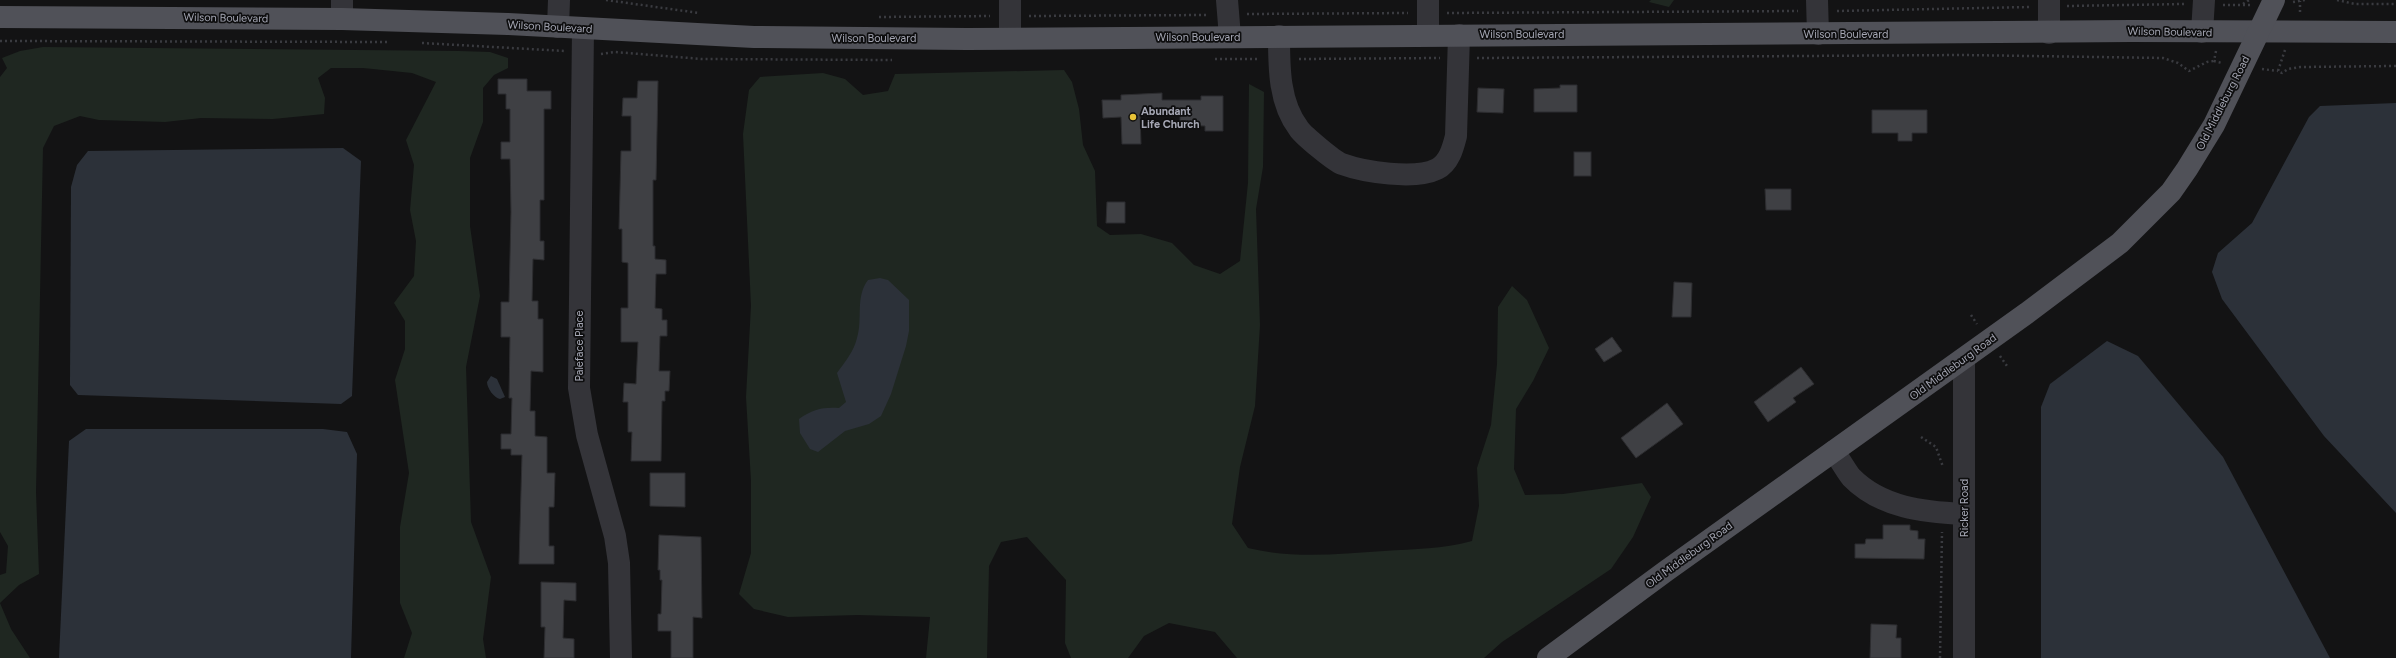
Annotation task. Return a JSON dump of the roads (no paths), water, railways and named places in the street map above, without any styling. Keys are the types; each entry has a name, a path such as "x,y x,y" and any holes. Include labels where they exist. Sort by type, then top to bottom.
{"main road":[{"name":"Old Middleburg Road","path":"1548,658 1964,359 2120,243 2171,192 2214,125 2273,1"},
{"name":"Wilson Boulevard","path":"0,17 342,10 583,29 754,37 1010,38 2292,31 2396,32"}],"street":[{"path":"558,27 559,0"},
{"path":"2202,32 2204,2"},
{"path":"2049,3 2049,33"},
{"path":"1818,5 1818,34"},
{"path":"1227,7 1230,37"},
{"path":"1428,7 1428,35"},
{"path":"1010,8 1010,38"},
{"name":"Paleface Place","path":"583,29 579,388 587,435 615,536 620,583 621,658"},
{"path":"1279,36 1279,63 1282,94 1299,130 1340,164 1402,176 1438,169 1452,152 1456,136 1458,35"},
{"name":"Ricker Road","path":"1964,359 1964,658"},
{"path":"1834,451 1851,476 1862,486 1883,498 1904,508 1964,514"}],"place":[{"name":"Abundant Life Church","path":"1133,117"}]}
